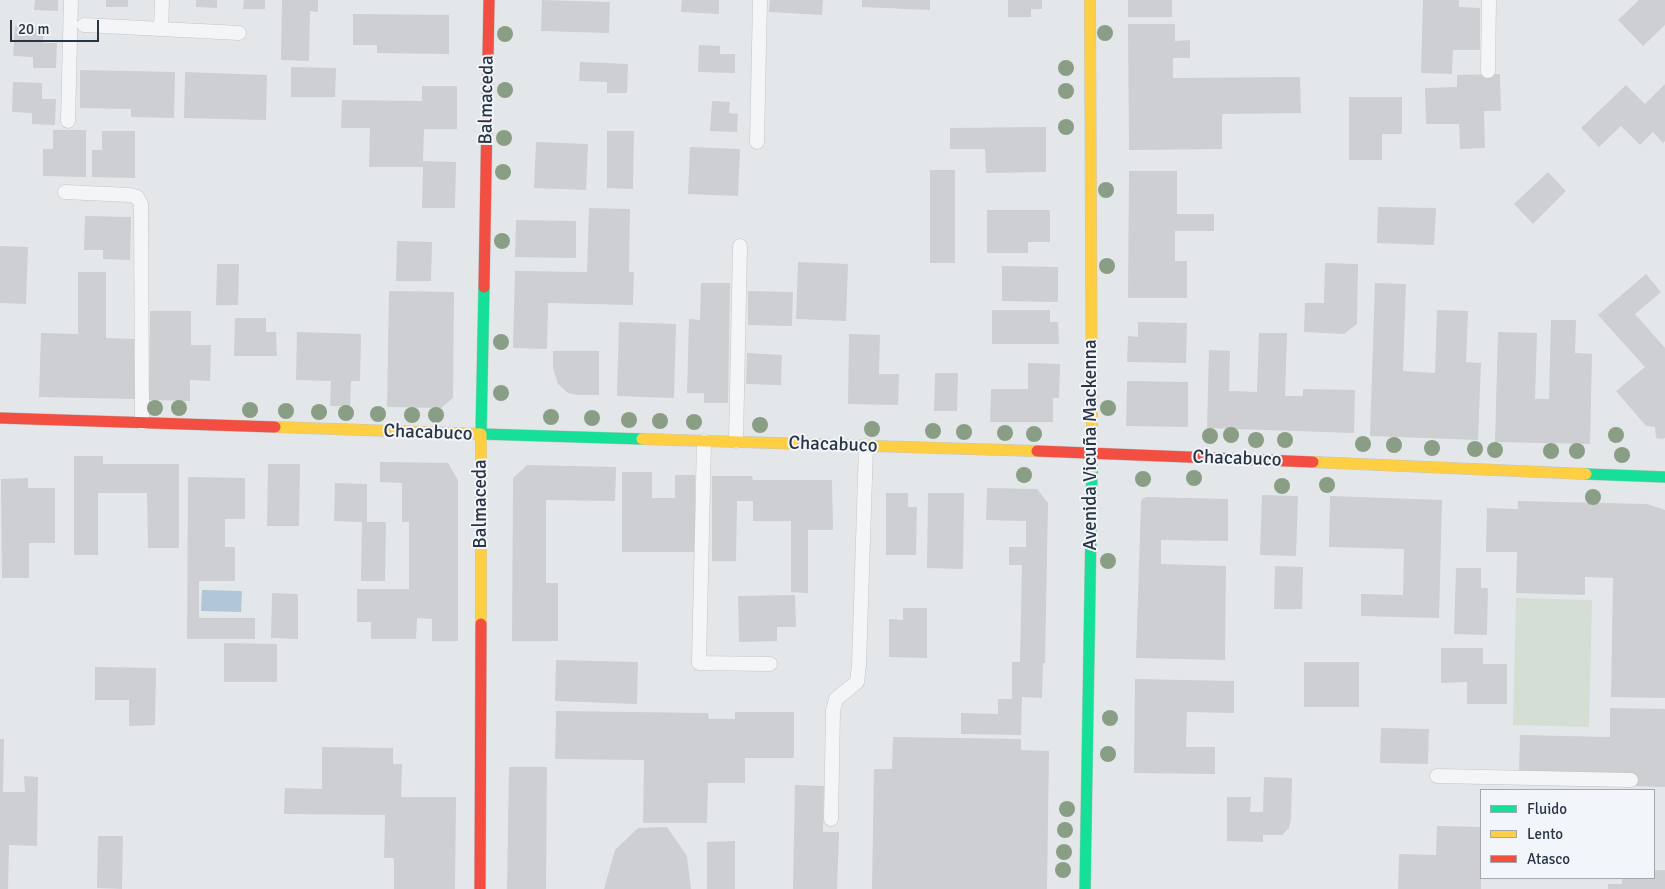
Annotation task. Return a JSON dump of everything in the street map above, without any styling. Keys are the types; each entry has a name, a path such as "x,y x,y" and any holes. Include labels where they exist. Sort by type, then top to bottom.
{"main road":[{"name":"Balmaceda","path":"480,889 481,434 489,0"},
{"name":"Avenida Vicuña Mackenna","path":"1085,889 1092,454 1090,0"},
{"name":"Chacabuco","path":"0,418 736,441 1665,477"}],"lane":[{"path":"68,121 72,0"},
{"path":"161,29 162,0"},
{"path":"757,142 760,0"},
{"path":"1488,71 1489,0"},
{"path":"84,25 239,33"},
{"path":"66,192 130,195 137,197 141,204 142,423"},
{"path":"736,441 740,246"},
{"path":"704,441 699,663 770,664"},
{"path":"831,819 833,711 836,700 857,682 859,665 866,446"},
{"path":"1437,776 1631,780"}],"shaded area":[{"path":"1516,598 1592,600 1589,727 1513,725"}],"water":[{"path":"202,590 242,591 241,612 201,611"}],"building":[{"path":"35,0 58,0 58,11 34,10"},
{"path":"106,0 128,0 128,7 106,7"},
{"path":"196,0 217,0 217,8 196,7"},
{"path":"244,0 265,0 265,9 243,9"},
{"path":"282,0 318,0 318,12 310,11 309,61 281,60"},
{"path":"542,0 610,2 609,33 541,31"},
{"path":"682,0 719,0 719,14 681,12"},
{"path":"770,0 823,0 822,15 769,12"},
{"path":"862,0 930,0 930,10 862,7"},
{"path":"1008,0 1042,0 1042,9 1031,9 1031,17 1008,17"},
{"path":"1128,0 1172,0 1172,17 1128,17"},
{"path":"1423,0 1459,0 1459,7 1480,8 1480,50 1453,50 1452,74 1421,73"},
{"path":"1639,0 1665,0 1665,25 1643,46 1618,20"},
{"path":"353,14 449,15 449,54 377,53 377,45 353,45"},
{"path":"1128,24 1175,24 1175,41 1190,40 1190,58 1173,58 1173,78 1300,77 1301,113 1222,114 1222,149 1129,150"},
{"path":"15,26 44,27 43,43 57,43 56,68 33,68 33,57 13,56"},
{"path":"699,45 720,46 720,54 735,54 735,73 698,72"},
{"path":"580,62 628,64 627,93 607,93 607,82 579,81"},
{"path":"291,67 336,68 335,97 291,97"},
{"path":"80,70 175,72 174,118 131,117 131,109 80,108"},
{"path":"185,72 267,75 266,120 184,118"},
{"path":"1500,74 1501,111 1484,111 1485,148 1460,149 1459,124 1426,124 1425,88 1457,87 1457,75"},
{"path":"13,82 42,83 42,99 56,99 55,125 32,124 32,113 12,112"},
{"path":"1665,84 1665,141 1663,143 1653,132 1640,145 1621,126 1599,147 1581,128 1626,85 1645,104"},
{"path":"422,86 457,86 457,129 424,129 423,161 456,162 455,208 422,208 423,167 369,167 370,128 341,128 342,100 422,101"},
{"path":"1349,97 1402,97 1402,134 1382,134 1382,160 1349,160"},
{"path":"712,101 730,102 729,113 738,114 737,132 710,131"},
{"path":"1046,127 1046,172 986,173 985,149 950,149 950,128"},
{"path":"53,130 86,130 86,177 43,176 43,149 53,149"},
{"path":"102,131 135,131 135,178 92,177 92,150 102,150"},
{"path":"607,131 634,131 633,189 607,188"},
{"path":"536,142 588,144 586,190 534,188"},
{"path":"690,147 740,149 738,196 688,194"},
{"path":"930,170 955,170 955,263 930,263"},
{"path":"1129,171 1177,171 1177,214 1214,214 1214,231 1175,231 1175,261 1187,261 1187,298 1128,298"},
{"path":"1548,172 1566,191 1533,224 1514,204"},
{"path":"1378,207 1436,208 1434,245 1377,243"},
{"path":"589,208 630,209 629,272 634,272 633,305 548,303 547,349 513,348 515,271 587,272"},
{"path":"987,210 1050,210 1050,242 1028,242 1028,253 987,253"},
{"path":"85,216 131,217 130,260 103,259 103,250 84,250"},
{"path":"516,220 576,221 576,258 515,257"},
{"path":"397,241 432,242 431,281 396,281"},
{"path":"0,246 28,247 26,304 0,303"},
{"path":"798,262 848,264 846,321 796,319"},
{"path":"1325,263 1358,264 1357,324 1344,334 1304,332 1305,303 1324,303"},
{"path":"217,264 239,264 238,305 216,305"},
{"path":"1002,266 1058,267 1058,302 1002,301"},
{"path":"78,272 106,272 106,338 136,339 135,399 39,397 41,333 78,334"},
{"path":"1646,274 1661,292 1635,314 1665,348 1665,438 1662,439 1656,438 1655,427 1646,426 1616,391 1645,367 1598,315"},
{"path":"701,283 730,283 728,403 704,403 704,393 687,393 689,319 700,320"},
{"path":"1375,283 1406,284 1403,371 1435,373 1437,310 1468,311 1466,362 1481,363 1478,440 1370,436"},
{"path":"389,291 454,292 453,398 441,408 387,407"},
{"path":"748,291 793,292 792,326 748,325"},
{"path":"992,310 1050,310 1050,322 1058,322 1059,344 992,344"},
{"path":"150,311 191,311 191,345 211,345 210,381 190,380 190,401 149,400"},
{"path":"235,318 266,318 266,332 276,332 277,356 234,356"},
{"path":"1551,320 1576,320 1575,353 1592,354 1590,444 1495,442 1498,332 1537,333 1535,399 1549,399"},
{"path":"619,322 676,324 674,398 617,396"},
{"path":"1138,322 1187,323 1186,363 1127,362 1128,336 1138,337"},
{"path":"297,332 361,334 360,381 351,381 350,406 330,406 331,381 296,380"},
{"path":"1259,333 1287,333 1285,396 1303,396 1303,389 1355,390 1354,433 1207,428 1209,350 1230,351 1229,391 1257,392"},
{"path":"849,334 880,335 879,374 899,374 898,405 848,404"},
{"path":"553,351 599,351 599,395 568,393 558,384 553,368"},
{"path":"747,353 782,355 781,385 746,384"},
{"path":"1028,363 1060,364 1059,398 1053,398 1053,422 990,422 991,389 1028,389"},
{"path":"935,373 958,373 957,411 934,411"},
{"path":"1127,381 1188,382 1188,427 1126,426"},
{"path":"74,456 103,456 103,464 179,464 179,548 148,548 147,493 98,493 98,555 74,555"},
{"path":"380,462 448,463 458,480 458,641 432,641 432,619 417,618 416,639 371,639 371,622 357,622 357,589 409,589 409,522 402,522 402,483 380,482"},
{"path":"268,464 300,464 299,526 267,526"},
{"path":"527,465 616,467 615,501 546,500 546,583 558,583 558,641 512,641 513,478"},
{"path":"622,472 652,472 652,498 675,498 675,475 695,475 695,552 622,552"},
{"path":"712,476 752,476 753,480 832,480 833,530 808,530 808,593 791,592 791,521 753,521 753,501 737,501 736,561 712,561"},
{"path":"188,477 245,478 245,519 225,519 225,547 235,547 235,581 199,581 199,618 255,618 255,639 187,639"},
{"path":"28,478 28,488 55,488 55,543 29,543 29,578 2,578 1,479"},
{"path":"335,483 367,484 367,522 386,522 385,581 361,581 362,522 334,521"},
{"path":"987,488 1037,489 1048,503 1045,663 1043,663 1042,698 1022,697 1021,735 961,734 961,713 998,714 998,699 1012,699 1012,662 1020,662 1022,565 1009,565 1009,547 1026,547 1026,521 986,520"},
{"path":"886,493 908,493 908,507 917,507 916,555 886,555"},
{"path":"928,493 964,493 963,569 927,568"},
{"path":"1262,495 1298,496 1296,556 1260,555"},
{"path":"1330,496 1442,500 1439,618 1361,616 1361,594 1403,595 1404,549 1329,547"},
{"path":"1147,497 1228,499 1228,541 1161,540 1161,564 1226,566 1225,660 1136,658 1141,503 1142,499"},
{"path":"1518,501 1647,504 1665,510 1665,698 1611,697 1613,578 1585,577 1585,595 1516,593 1517,552 1486,552 1487,508 1518,509"},
{"path":"1275,566 1303,567 1302,609 1274,609"},
{"path":"1456,568 1481,568 1481,588 1488,588 1487,635 1454,634"},
{"path":"272,593 298,594 298,639 271,638"},
{"path":"795,595 796,627 777,627 777,641 739,642 738,596"},
{"path":"903,608 927,608 927,658 889,657 889,619 903,620"},
{"path":"224,643 277,644 277,682 224,682"},
{"path":"1441,648 1483,648 1483,664 1507,664 1507,704 1467,704 1467,682 1441,683"},
{"path":"556,660 638,662 637,704 555,701"},
{"path":"1304,662 1359,662 1359,707 1304,707"},
{"path":"95,667 156,668 155,725 129,726 129,700 95,700"},
{"path":"1135,679 1234,681 1234,713 1187,712 1186,747 1215,747 1215,774 1134,773"},
{"path":"1610,708 1665,709 1665,787 1631,786 1519,773 1520,735 1610,737"},
{"path":"556,711 708,713 709,719 735,719 735,712 794,712 794,758 745,758 745,783 708,783 707,823 643,823 644,760 555,759"},
{"path":"1381,728 1429,729 1428,764 1380,763"},
{"path":"893,737 1021,739 1021,750 1049,751 1047,889 872,889 874,769 892,769"},
{"path":"0,739 4,739 3,792 25,792 24,776 38,777 37,846 9,845 8,889 0,889"},
{"path":"322,747 393,748 393,764 402,764 401,797 456,797 455,889 394,889 394,858 384,858 385,815 284,814 285,788 322,789"},
{"path":"509,767 547,767 546,889 507,889"},
{"path":"1264,777 1292,778 1291,820 1289,828 1282,835 1263,835 1263,842 1227,841 1227,797 1251,797 1250,812 1263,812"},
{"path":"795,785 824,786 823,832 839,832 837,889 793,889"},
{"path":"1437,826 1480,827 1481,889 1398,889 1399,854 1436,855"},
{"path":"667,827 687,856 691,889 604,889 615,850 638,828"},
{"path":"98,836 123,836 122,889 97,888"},
{"path":"735,841 735,889 707,889 707,842"},
{"path":"1655,870 1665,870 1665,889 1608,889 1608,884 1622,884 1622,879 1655,879"}],"traffic: fast":[{"path":"484,287 481,434 642,439"},
{"path":"1085,889 1092,469"},
{"path":"1586,474 1665,477"}],"traffic: slow":[{"path":"1090,0 1092,469"},
{"path":"275,427 481,434 481,624"},
{"path":"642,439 1037,451"},
{"path":"1313,462 1586,474"}],"traffic: jam":[{"path":"484,287 489,0"},
{"path":"0,418 275,427"},
{"path":"1037,451 1313,462"},
{"path":"480,889 481,624"}]}
